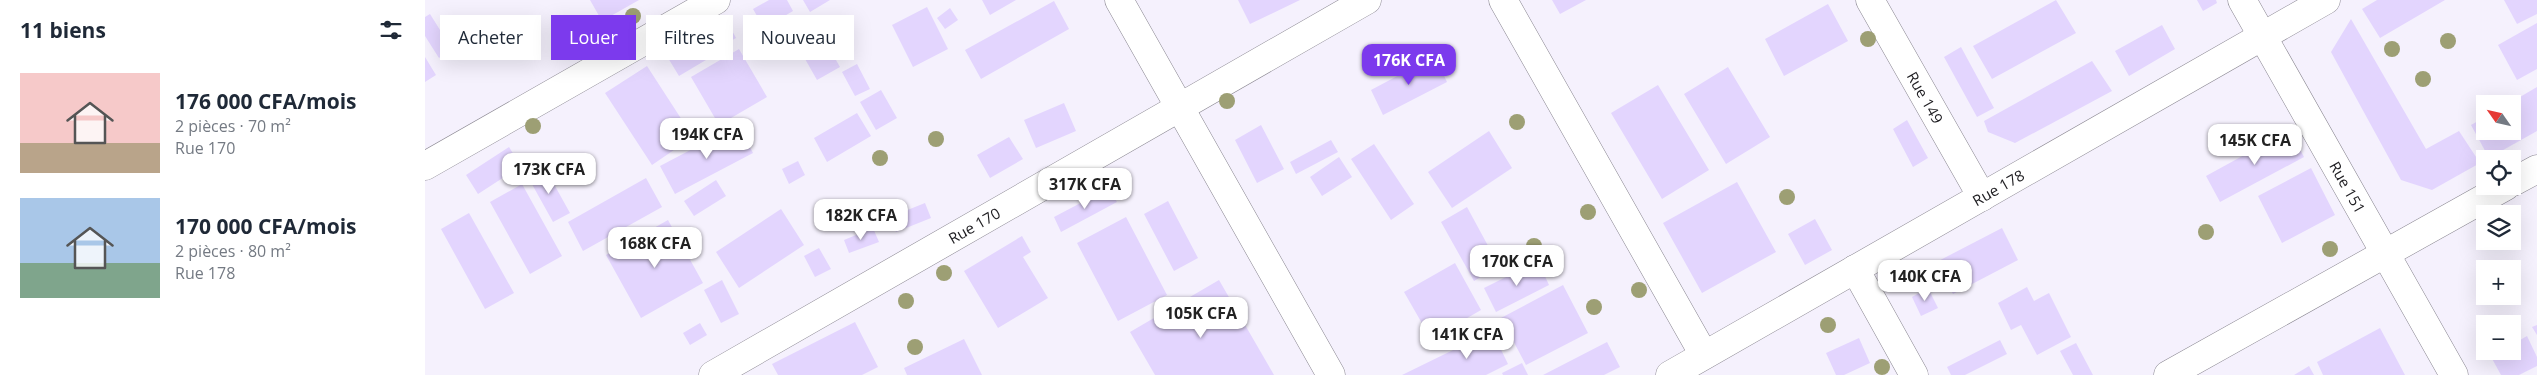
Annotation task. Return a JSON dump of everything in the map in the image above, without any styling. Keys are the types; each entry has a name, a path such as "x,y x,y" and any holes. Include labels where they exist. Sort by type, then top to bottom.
{"street":[{"path":"425,166 716,0"},
{"path":"1119,0 1331,375"},
{"name":"Rue 170","path":"713,375 1367,0"},
{"path":"1503,0 1704,356"},
{"name":"Rue 149","path":"1870,0 1982,197"},
{"name":"Rue 151","path":"2242,0 2454,375"},
{"name":"Rue 178","path":"1670,375 2326,0"},
{"path":"2521,178 2537,169"},
{"path":"2168,375 2490,195"},
{"path":"1855,269 1914,375"}],"building":[{"path":"590,0 639,0 613,15 599,15"},
{"path":"769,0 787,0 793,11 786,15 756,15 753,9"},
{"path":"803,0 830,0 810,12"},
{"path":"982,0 1016,0 990,15"},
{"path":"1238,0 1300,0 1250,24"},
{"path":"1552,0 1586,0 1560,14"},
{"path":"2056,0 2076,33 1992,79 1973,46"},
{"path":"2197,0 2216,0 2217,3 2203,11"},
{"path":"2377,0 2445,0 2380,38 2362,9"},
{"path":"2504,0 2537,0 2537,14 2517,24"},
{"path":"1054,1 1069,29 981,79 965,50"},
{"path":"1828,4 1848,41 1784,76 1765,39"},
{"path":"927,7 948,49 913,67 892,25"},
{"path":"950,8 958,20 945,29 937,18"},
{"path":"430,14 440,30 439,58 425,36 425,17"},
{"path":"2351,19 2426,149 2459,131 2476,157 2476,165 2432,190 2401,180 2331,52"},
{"path":"2537,23 2537,69 2517,80 2498,45"},
{"path":"2162,25 2175,49 2129,76 2115,51"},
{"path":"1961,47 1994,108 1977,117 1944,57"},
{"path":"739,49 743,60 745,60 767,97 719,125 691,77 720,60 733,60 733,52"},
{"path":"1435,56 1447,82 1383,115 1371,90"},
{"path":"425,57 436,75 425,82"},
{"path":"669,60 706,60 679,76"},
{"path":"806,60 836,60 840,67 817,80"},
{"path":"2092,61 2112,91 2015,143 1988,132 1984,121"},
{"path":"857,64 870,89 855,96 842,72"},
{"path":"647,66 693,137 652,165 605,93"},
{"path":"1728,67 1770,137 1726,164 1684,94"},
{"path":"1658,85 1709,170 1662,199 1611,113"},
{"path":"2537,87 2537,131 2521,140 2521,96"},
{"path":"881,90 897,118 876,130 860,102"},
{"path":"1064,103 1076,131 1036,148 1024,120"},
{"path":"857,113 871,136 827,162 814,138"},
{"path":"1907,120 1928,158 1913,167 1893,129"},
{"path":"2476,122 2476,134 2471,125"},
{"path":"738,125 753,153 675,194 660,166"},
{"path":"1261,125 1284,169 1257,183 1235,140"},
{"path":"2290,130 2304,157 2220,202 2206,176"},
{"path":"1489,131 1512,168 1452,208 1428,172"},
{"path":"1009,137 1023,159 990,178 977,155"},
{"path":"1331,140 1338,152 1296,174 1290,162"},
{"path":"2479,140 2521,140 2503,150 2485,150"},
{"path":"1374,144 1414,204 1391,220 1351,159"},
{"path":"509,147 521,166 478,194 466,175"},
{"path":"1339,157 1352,177 1322,196 1310,177"},
{"path":"798,161 805,175 789,184 782,169"},
{"path":"545,168 570,213 553,222 528,177"},
{"path":"2311,168 2335,215 2282,243 2258,196"},
{"path":"646,178 662,207 583,251 568,222"},
{"path":"716,180 726,196 694,216 684,201"},
{"path":"1737,182 1776,252 1702,293 1663,223"},
{"path":"522,184 562,256 530,274 490,202"},
{"path":"1109,188 1117,202 1061,232 1054,217"},
{"path":"1168,201 1198,258 1174,271 1144,214"},
{"path":"925,203 931,218 896,232 890,217"},
{"path":"1467,207 1499,266 1474,281 1441,222"},
{"path":"781,209 804,245 739,288 716,252"},
{"path":"469,213 514,293 485,309 441,229"},
{"path":"1126,217 1167,295 1118,321 1077,243"},
{"path":"1815,219 1832,250 1805,265 1788,234"},
{"path":"668,220 703,283 641,318 606,255"},
{"path":"873,228 879,242 849,253 844,240"},
{"path":"2002,228 2018,260 1953,294 1944,277 1929,285 1921,270"},
{"path":"1022,236 1031,252 1023,257 1048,298 998,328 964,271"},
{"path":"819,248 831,269 815,277 804,256"},
{"path":"1538,261 1549,285 1496,312 1484,288"},
{"path":"1455,263 1481,310 1431,339 1404,292"},
{"path":"722,280 739,314 721,323 704,290"},
{"path":"1219,280 1274,375 1155,375 1130,332"},
{"path":"1563,285 1588,333 1526,365 1501,318"},
{"path":"2027,287 2034,301 2049,293 2071,337 2037,355 2021,325 2011,330 1998,303"},
{"path":"1928,288 1938,308 1921,316 1912,297"},
{"path":"855,322 878,367 862,375 778,375 772,364"},
{"path":"700,323 707,335 690,345 683,333"},
{"path":"2537,325 2537,335 2532,327"},
{"path":"2380,328 2405,375 2323,375 2317,362"},
{"path":"1492,331 1508,364 1486,375 1402,375"},
{"path":"2527,336 2537,357 2537,366 2519,375 2501,375 2493,360 2521,360 2521,339"},
{"path":"1859,338 1870,363 1844,375 1836,375 1826,353"},
{"path":"964,339 982,375 907,375 904,368"},
{"path":"2000,340 2007,354 1965,375 1951,375 1947,367"},
{"path":"1607,342 1620,367 1604,375 1543,375"},
{"path":"2076,343 2093,375 2073,375 2060,351"},
{"path":"1522,363 1528,375 1503,375 1502,373"},
{"path":"2309,366 2314,375 2294,375"}]}
